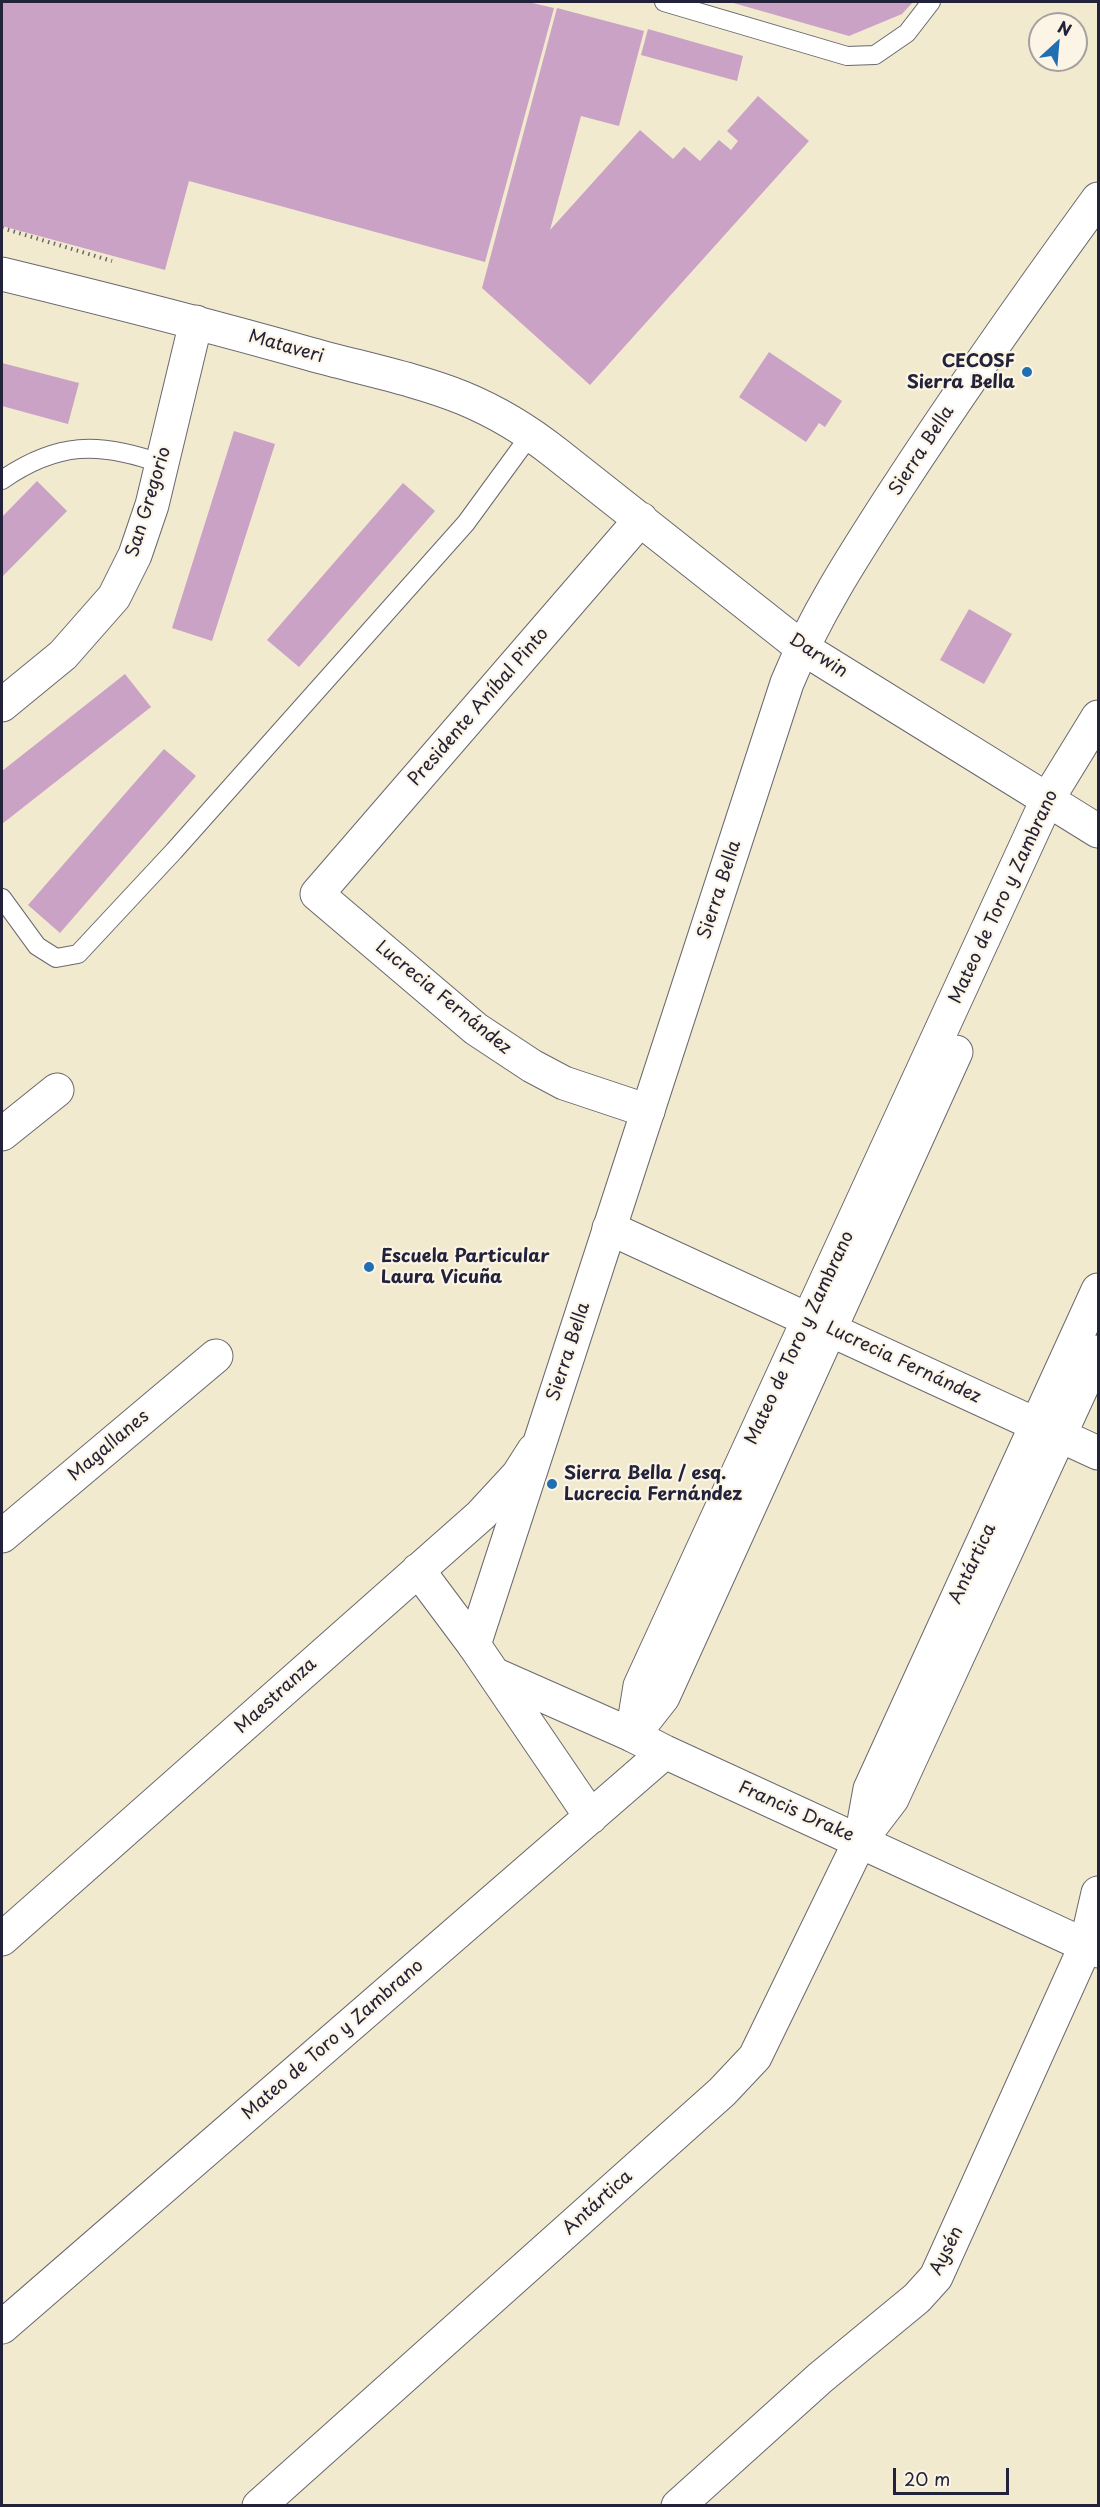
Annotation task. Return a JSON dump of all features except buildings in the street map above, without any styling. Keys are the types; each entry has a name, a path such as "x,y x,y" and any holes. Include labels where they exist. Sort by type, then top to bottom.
{"street":[{"name":"Sierra Bella","path":"474,1645 783,694 801,647 828,596 920,453 1014,314 1098,199"},
{"name":"Mataveri","path":"2,274 196,322 463,398 531,434 557,453"},
{"name":"San Gregorio","path":"2,705 63,655 114,597 135,555 152,505 196,322"},
{"name":"Darwin","path":"557,453 720,585 801,647 1098,831"},
{"name":"Presidente Aníbal Pinto","path":"316,894 641,519"},
{"name":"Mateo de Toro y Zambrano","path":"632,1735 663,1697 819,1325 1098,717"},
{"name":"Mateo de Toro y Zambrano","path":"1057,805 1098,758"},
{"name":"Lucrecia Fernández","path":"316,894 476,1029 503,1049 564,1083 648,1112"},
{"path":"2,1134 57,1090"},
{"name":"Lucrecia Fernández","path":"609,1228 1098,1453"},
{"name":"Antártica","path":"259,2505 743,2072 766,2038 860,1841 892,1799 1049,1430 1098,1290"},
{"name":"Antártica","path":"1049,1430 1098,1352"},
{"name":"Magallanes","path":"2,1536 216,1356"},
{"name":"Maestranza","path":"2,1939 500,1496 518,1475 540,1442"},
{"path":"418,1570 474,1645 591,1817"},
{"name":"Francis Drake","path":"494,1674 860,1841 1094,1942"},
{"name":"Mateo de Toro y Zambrano","path":"2,2327 665,1752"},
{"name":"Aysén","path":"678,2505 820,2378 918,2298 936,2277 1094,1942 1098,1893"}],"lane":[{"path":"664,2 847,56 856,56 875,55 907,33 931,2"},
{"path":"2,898 37,946 56,958 78,954 174,851 466,523 531,434"},
{"path":"2,480 26,464 59,451 94,448 129,452 162,464"}],"place":[{"name":"CECOSF Sierra Bella","path":"1027,372"},
{"name":"Escuela Particular Laura Vicuña","path":"369,1267"},
{"name":"Sierra Bella / esq. Lucrecia Fernández","path":"552,1484"}]}
